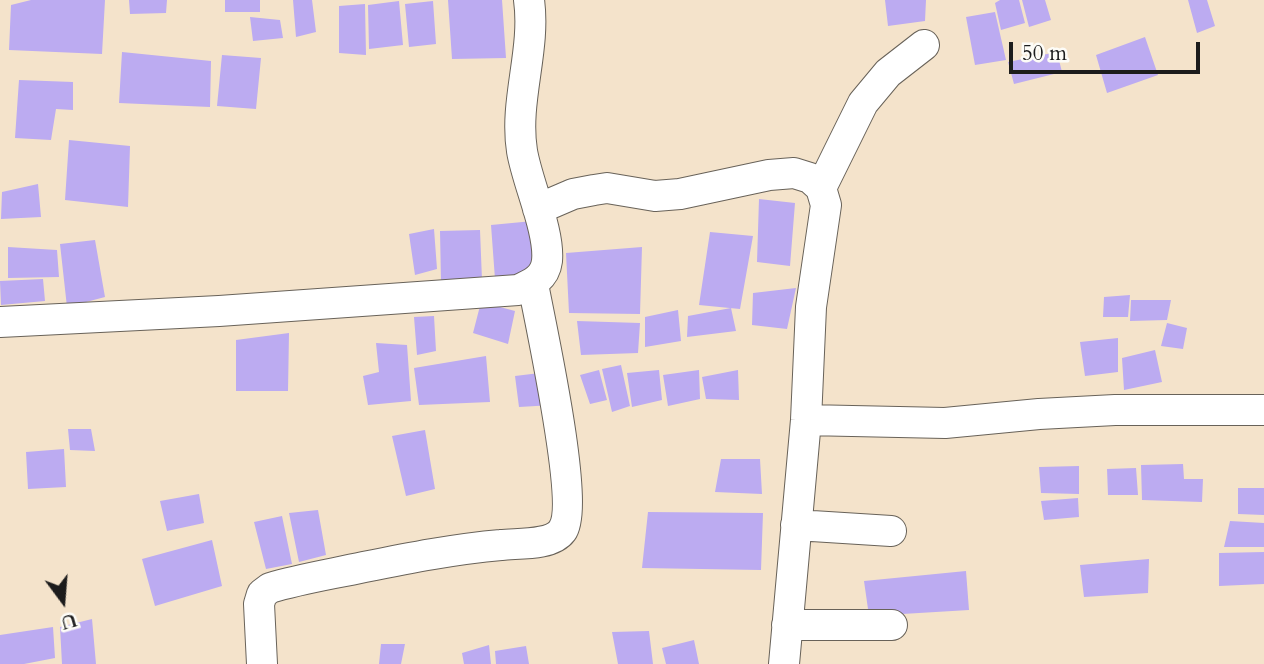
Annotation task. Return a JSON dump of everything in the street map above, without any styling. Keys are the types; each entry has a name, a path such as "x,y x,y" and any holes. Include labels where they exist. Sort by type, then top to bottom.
{"street":[{"path":"0,322 219,311 518,290 533,284 544,272 547,258 538,209 522,150 522,107 530,35 529,0"},
{"path":"821,188 863,103 888,74 924,45"},
{"path":"538,209 573,194 607,188 655,195 680,194 769,175 794,173 810,178 821,188 826,205 811,307 806,420 784,664"},
{"path":"262,664 259,604 262,594 270,588 403,560 547,540 560,534 566,524 565,474 552,376 533,284"},
{"path":"806,420 945,423 1115,410 1264,410"},
{"path":"796,525 891,531"},
{"path":"788,625 892,625"}],"building":[{"path":"31,0 105,0 102,54 9,50 11,5"},
{"path":"129,0 167,0 166,13 130,14"},
{"path":"225,0 260,0 260,12 225,12"},
{"path":"293,0 312,0 316,32 296,37"},
{"path":"448,0 502,0 506,58 452,59"},
{"path":"885,0 926,0 925,21 888,26"},
{"path":"1000,0 1019,0 1025,23 1001,30 995,3"},
{"path":"1022,0 1045,0 1051,20 1029,27"},
{"path":"1188,0 1207,0 1215,26 1197,33"},
{"path":"399,1 403,45 369,49 368,5"},
{"path":"433,1 436,44 409,47 405,4"},
{"path":"365,4 366,55 339,53 339,6"},
{"path":"995,12 1006,60 975,65 966,17"},
{"path":"250,17 280,20 283,38 253,41"},
{"path":"1145,37 1158,75 1107,93 1096,55"},
{"path":"122,52 211,61 210,107 119,103"},
{"path":"1057,52 1062,72 1014,84 1008,62"},
{"path":"222,55 261,58 256,109 217,106"},
{"path":"19,80 73,82 73,110 56,109 51,140 15,138"},
{"path":"69,140 130,146 128,207 65,200"},
{"path":"38,184 41,217 1,219 2,192"},
{"path":"759,199 795,203 790,266 757,262"},
{"path":"533,221 540,272 495,279 491,225"},
{"path":"434,229 437,269 415,275 409,234"},
{"path":"480,230 482,280 441,282 440,231"},
{"path":"710,232 753,236 740,309 699,305"},
{"path":"95,240 105,297 67,307 60,244"},
{"path":"8,247 57,250 59,277 8,278"},
{"path":"642,247 640,314 569,313 566,253"},
{"path":"43,279 45,301 1,305 0,281"},
{"path":"796,288 787,329 752,325 753,293"},
{"path":"1130,295 1128,317 1103,317 1104,297"},
{"path":"1131,300 1171,300 1167,320 1130,321"},
{"path":"481,302 515,311 508,344 473,333"},
{"path":"731,308 736,331 687,337 688,316"},
{"path":"678,310 681,341 645,347 645,317"},
{"path":"434,316 436,351 417,355 414,317"},
{"path":"577,321 640,323 638,353 581,355"},
{"path":"1167,323 1187,328 1183,349 1161,346"},
{"path":"289,333 288,391 236,391 236,340"},
{"path":"1118,338 1118,372 1085,376 1080,342"},
{"path":"376,343 407,345 411,401 368,405 363,376 379,372"},
{"path":"1155,350 1162,382 1124,390 1122,358"},
{"path":"486,356 490,402 419,405 414,368"},
{"path":"621,365 630,406 612,412 602,369"},
{"path":"599,370 607,400 590,404 580,375"},
{"path":"659,370 662,400 632,407 627,373"},
{"path":"699,370 700,399 668,406 663,375"},
{"path":"738,370 739,400 706,399 702,377"},
{"path":"548,372 553,405 519,407 515,376"},
{"path":"68,429 91,429 95,451 70,450"},
{"path":"425,430 435,489 406,496 392,436"},
{"path":"64,449 66,487 28,489 26,452"},
{"path":"721,459 760,459 762,494 715,492"},
{"path":"1183,464 1184,479 1203,479 1202,502 1142,500 1141,465"},
{"path":"1079,466 1079,494 1041,493 1039,467"},
{"path":"1136,468 1138,495 1108,495 1107,469"},
{"path":"1238,488 1264,488 1264,515 1238,514"},
{"path":"199,494 204,523 167,531 160,501"},
{"path":"1078,498 1079,517 1044,520 1041,501"},
{"path":"318,510 326,555 299,562 289,513"},
{"path":"648,512 763,513 761,570 642,568"},
{"path":"282,516 292,564 266,569 254,522"},
{"path":"1230,521 1264,523 1264,547 1224,547"},
{"path":"212,540 222,586 155,606 142,559"},
{"path":"1264,552 1264,584 1219,586 1219,553"},
{"path":"1149,559 1148,593 1084,597 1080,565"},
{"path":"966,571 969,610 869,616 864,581"},
{"path":"92,619 96,664 62,664 60,627"},
{"path":"53,627 55,658 24,664 0,664 0,635"},
{"path":"649,631 653,664 618,664 612,632"},
{"path":"694,640 699,664 666,664 662,648"},
{"path":"381,644 405,644 401,664 379,664"},
{"path":"489,645 491,664 464,664 462,653"},
{"path":"526,646 529,664 496,664 495,651"}]}
